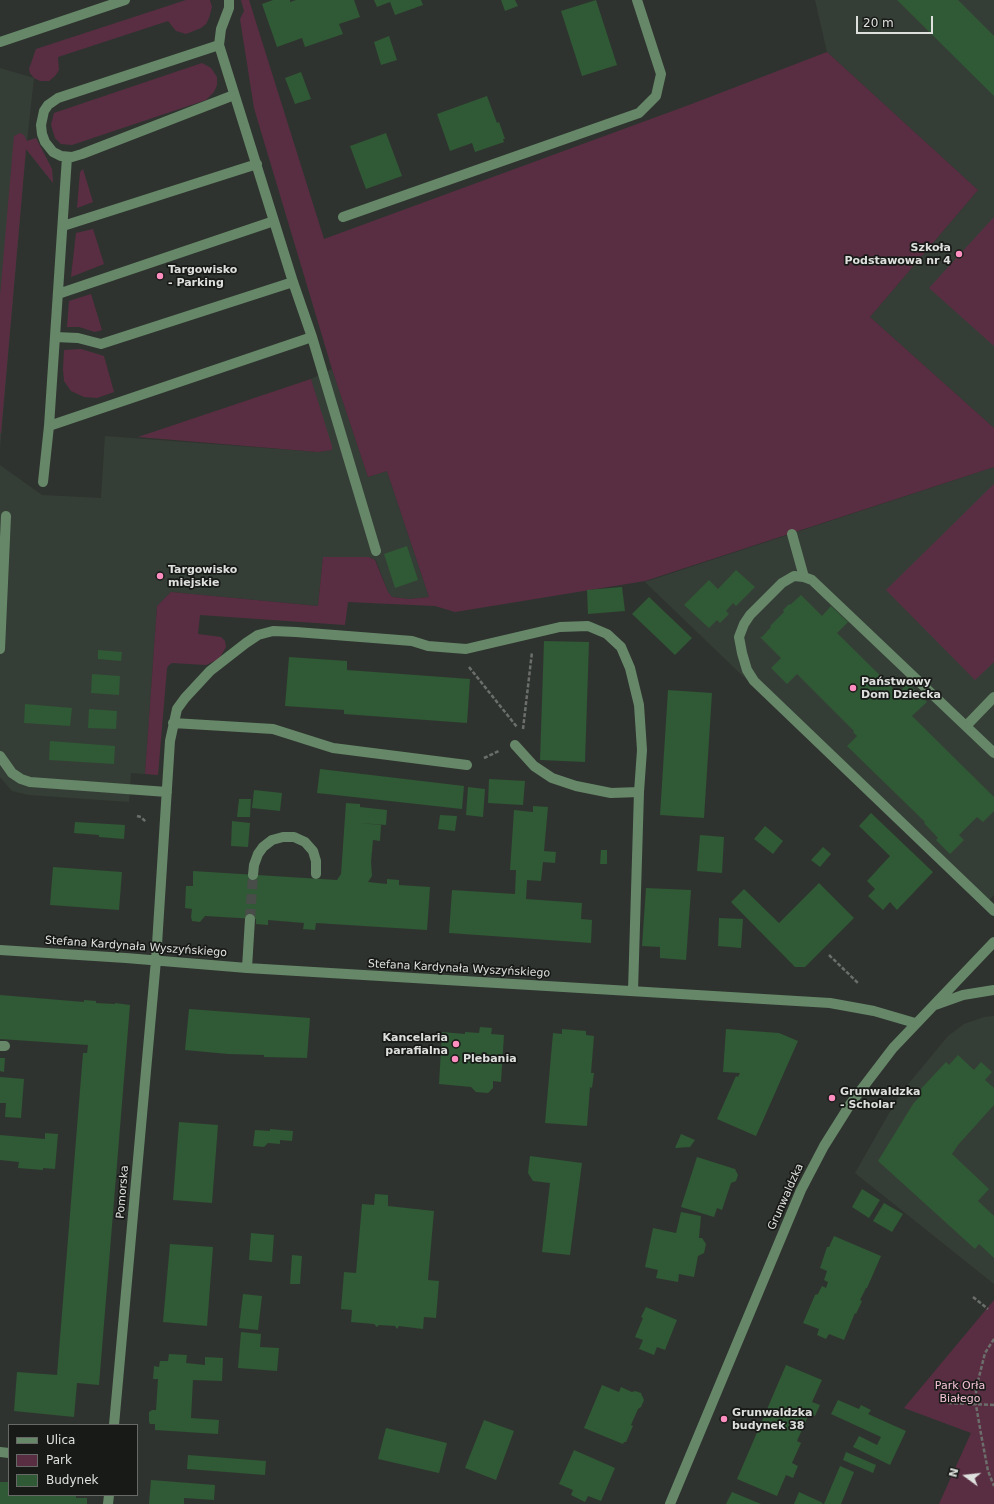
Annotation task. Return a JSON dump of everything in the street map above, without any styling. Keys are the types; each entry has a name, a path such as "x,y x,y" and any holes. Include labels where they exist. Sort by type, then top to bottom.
{"street":[{"path":"0,42 125,0"},
{"path":"229,0 229,8 221,29 219,45 293,282 312,337 376,551"},
{"path":"343,217 639,112 656,96 661,74 637,0"},
{"path":"219,45 54,100 44,111 42,134 45,142 53,152 58,155 68,157 82,154 234,94"},
{"path":"43,482 68,157"},
{"path":"63,226 257,164"},
{"path":"58,294 274,221"},
{"path":"55,337 78,338 101,344 293,282"},
{"path":"48,426 312,337"},
{"path":"0,649 6,516"},
{"path":"792,534 804,577"},
{"path":"994,753 818,584 812,580 794,576 782,583 750,615 744,624 739,637 746,670 754,682 994,911"},
{"name":"Pomorska","path":"114,1424 156,960 170,741 177,709 196,685 228,657 258,635 273,631 412,641 428,646 466,649 560,627 588,626 607,634 620,647 630,668 639,706 642,750 639,792 633,991"},
{"path":"967,726 994,697"},
{"path":"173,723 273,729 333,748 467,765"},
{"path":"515,745 534,766 552,778 576,786 611,793 639,792"},
{"path":"0,756 4,764 12,773 20,779 30,782 167,792"},
{"path":"253,875 254,865 258,854 263,847 272,840 283,837 294,837 305,842 313,851 316,860 316,874"},
{"path":"247,968 250,919"},
{"name":"Grunwaldzka","path":"670,1504 801,1190 816,1160 847,1109 871,1074 915,1023 994,942"},
{"name":"Stefana Kardynała Wyszyńskiego","path":"0,950 156,960 247,968 830,1003 874,1011 915,1023"},
{"path":"933,1006 963,995 994,990"}],"path":[{"path":"455,648 521,732 524,725 534,633"},
{"path":"467,765 515,745"},
{"path":"829,955 858,984"},
{"path":"973,1297 988,1309"},
{"path":"994,1339 985,1354 976,1389 976,1405 985,1455 988,1471 994,1486"},
{"path":"948,1403 994,1405"}],"shaded area":[{"path":"815,0 994,0 994,428 870,317 978,190 827,52"},
{"path":"0,68 34,78 27,141 36,138 52,169 53,183 26,149 0,448"},
{"name":"Targowisko miejskie","path":"332,369 368,477 387,471 429,597 409,599 392,597 388,592 376,560 369,557 323,557 318,606 171,592 157,606 145,774 131,773 129,802 29,795 12,791 0,777 0,465 42,495 101,498 105,436 318,452 332,450 311,379"},
{"path":"994,467 994,895 983,907 645,582"},
{"path":"994,1016 994,1284 855,1173 900,1094 948,1036 964,1024 984,1017"}],"green space":[{"path":"186,0 210,0 212,7 209,18 206,24 201,28 186,34 176,31 168,21 58,57 59,70 49,81 40,81 34,78 30,73 29,69 36,49"},
{"path":"241,0 249,0 324,239 689,105 827,52 978,190 870,317 994,428 994,467 645,581 455,612 435,606 348,602 345,625 200,615 198,634 221,637 225,641 226,647 219,659 206,665 172,663 167,668 158,775 145,774 157,606 171,592 318,606 323,557 369,557 375,560 388,592 392,597 409,599 429,597 387,471 368,477 332,369 254,108 240,19 244,11"},
{"path":"202,63 211,68 217,77 217,85 214,92 206,100 72,145 61,144 55,138 51,125 54,113"},
{"path":"20,133 24,135 27,141 36,138 52,169 53,183 26,149 0,433 0,296 14,136"},
{"path":"83,169 93,202 77,208 80,172"},
{"path":"994,217 994,346 929,288"},
{"path":"93,229 104,264 71,277 76,233"},
{"path":"91,294 102,330 95,332 79,327 67,327 69,301"},
{"path":"81,349 104,356 114,392 97,398 84,397 71,391 64,381 64,350"},
{"path":"311,379 332,450 318,452 138,437"},
{"path":"994,484 994,662 975,680 886,590"},
{"name":"Park Orła Białego","path":"994,1300 994,1504 939,1504 971,1433 904,1408"}],"building":[{"path":"273,0 290,0 290,2 296,0 354,0 360,17 339,24 343,34 305,47 302,38 277,47 262,4"},
{"path":"374,0 421,0 423,5 395,15 390,2 377,7"},
{"path":"501,0 515,0 518,6 505,11"},
{"path":"596,0 617,65 582,76 561,11"},
{"path":"897,0 958,0 994,36 994,96"},
{"path":"389,36 397,60 381,65 374,42"},
{"path":"301,72 311,99 295,104 285,78"},
{"path":"487,96 497,123 499,122 505,139 503,139 504,142 475,152 472,143 450,151 437,114"},
{"path":"386,133 402,176 366,189 350,146"},
{"path":"407,546 418,580 395,588 384,554"},
{"path":"736,570 755,587 736,606 733,603 726,611 729,614 720,623 717,620 709,628 684,605 709,580 718,589"},
{"path":"622,587 625,611 588,614 587,590"},
{"path":"801,595 822,616 831,606 848,622 837,633 898,693 908,683 927,702 912,716 994,797 994,811 983,822 977,817 959,835 964,840 950,854 936,840 938,838 924,823 925,822 847,746 857,736 853,732 854,731 797,674 787,684 771,668 781,658 760,637 762,637 771,627 770,626 784,612 783,610"},
{"path":"649,597 692,638 675,655 632,614"},
{"path":"544,641 589,642 585,762 540,760"},
{"path":"98,650 122,652 121,661 98,659"},
{"path":"289,657 347,661 347,670 470,679 467,723 344,714 344,710 285,706"},
{"path":"92,674 120,676 119,695 91,693"},
{"path":"668,690 712,693 704,818 660,815"},
{"path":"25,704 72,708 70,726 24,723"},
{"path":"89,709 117,711 116,729 88,728"},
{"path":"50,741 115,746 114,764 49,760"},
{"path":"320,769 464,786 462,809 317,793"},
{"path":"489,779 525,781 523,805 488,803"},
{"path":"468,787 485,789 483,817 466,815"},
{"path":"254,790 282,793 280,811 252,808"},
{"path":"239,799 251,799 250,817 237,817"},
{"path":"346,803 360,804 360,807 387,810 386,825 359,823 381,825 380,841 373,840 371,862 372,876 368,882 387,884 387,879 399,880 399,885 430,887 427,930 316,923 315,930 303,929 304,923 268,920 268,925 256,924 256,919 205,916 200,922 192,921 192,909 185,908 186,886 193,886 193,871 337,880 341,874"},
{"path":"533,806 548,807 544,851 556,852 555,863 543,862 541,881 527,880 526,899 582,903 581,919 592,920 591,943 449,933 452,890 515,894 516,870 510,870 514,810 533,812"},
{"path":"871,813 933,872 897,910 890,902 883,910 868,896 875,889 867,881 890,856 859,826"},
{"path":"440,815 457,816 455,831 438,829"},
{"path":"232,821 250,823 248,847 231,846"},
{"path":"75,822 125,825 124,839 74,833"},
{"path":"765,826 783,841 773,854 754,839"},
{"path":"700,835 724,837 722,873 697,871"},
{"path":"823,847 831,854 820,867 811,860"},
{"path":"601,850 607,850 607,864 600,864"},
{"path":"53,867 122,872 119,910 50,905"},
{"path":"819,883 854,918 805,967 795,967 731,902 744,889 779,923"},
{"path":"646,888 691,890 686,960 660,958 660,947 642,946"},
{"path":"719,918 743,919 741,948 718,946"},
{"path":"0,995 84,1002 84,1000 96,1001 96,1003 130,1005 99,1385 77,1383 74,1417 14,1411 17,1372 57,1375 83,1053 87,1053 88,1045 0,1039"},
{"path":"189,1009 310,1018 307,1058 264,1057 264,1055 228,1054 185,1050"},
{"path":"480,1027 492,1028 491,1034 504,1035 501,1082 493,1081 493,1088 488,1093 476,1092 471,1087 439,1084 442,1032 465,1034 465,1032 479,1033"},
{"path":"562,1029 586,1031 586,1035 594,1036 591,1073 594,1073 592,1088 590,1087 587,1126 545,1123 553,1033 562,1034"},
{"path":"726,1029 779,1033 798,1041 756,1136 717,1119 736,1076 738,1077 740,1073 723,1072"},
{"path":"958,1055 974,1070 981,1062 992,1072 985,1080 994,1088 994,1105 958,1145 952,1154 989,1189 978,1201 994,1216 994,1258 979,1244 975,1249 878,1161 913,1104 921,1095 918,1092 946,1062 949,1065"},
{"path":"0,1058 5,1058 4,1072 0,1071"},
{"path":"0,1077 24,1079 21,1118 5,1117 6,1103 0,1103"},
{"path":"179,1122 218,1125 212,1203 173,1200"},
{"path":"270,1129 293,1131 292,1141 280,1140 280,1144 268,1143 264,1147 253,1146 255,1130 270,1131"},
{"path":"45,1133 58,1134 55,1169 43,1168 43,1170 18,1168 19,1162 0,1160 0,1135 45,1139"},
{"path":"681,1134 695,1140 690,1147 675,1148"},
{"path":"530,1156 582,1163 570,1255 542,1252 550,1183 533,1181 528,1173"},
{"path":"697,1157 735,1169 738,1175 736,1181 731,1183 722,1210 717,1208 714,1217 681,1207"},
{"path":"862,1189 880,1200 869,1218 852,1207"},
{"path":"375,1194 388,1195 388,1206 434,1211 428,1280 439,1281 436,1318 424,1317 423,1329 399,1326 397,1329 395,1326 379,1325 377,1327 374,1324 351,1322 352,1310 341,1309 344,1272 356,1273 362,1204 374,1205"},
{"path":"884,1203 903,1214 892,1232 873,1221"},
{"path":"681,1212 701,1216 699,1238 702,1238 706,1244 704,1253 698,1256 694,1277 679,1274 678,1282 656,1278 658,1270 645,1267 653,1228 676,1233"},
{"path":"251,1233 274,1235 272,1262 249,1260"},
{"path":"834,1236 881,1256 860,1300 862,1301 856,1314 855,1313 844,1340 829,1334 826,1339 817,1335 819,1329 803,1323 815,1295 818,1294 822,1286 826,1288 828,1282 824,1280 827,1271 820,1268 827,1247 829,1247"},
{"path":"170,1244 213,1247 207,1326 163,1322"},
{"path":"292,1255 302,1256 300,1284 290,1284"},
{"path":"243,1294 262,1296 258,1330 239,1328"},
{"path":"646,1307 677,1320 665,1350 657,1347 654,1355 639,1349 643,1340 635,1337 643,1318 641,1317"},
{"path":"241,1332 261,1334 260,1347 279,1348 277,1371 238,1368"},
{"path":"169,1354 187,1355 186,1363 205,1365 205,1357 223,1358 222,1381 193,1380 191,1418 219,1420 218,1434 155,1430 155,1424 150,1424 149,1412 156,1410 158,1379 153,1379 154,1366 159,1367 160,1361 168,1361"},
{"path":"786,1365 822,1380 812,1402 820,1405 815,1416 809,1414 797,1441 801,1443 792,1463 798,1466 793,1478 786,1475 777,1496 737,1479"},
{"path":"602,1385 619,1392 621,1387 632,1392 635,1391 641,1393 644,1400 631,1425 633,1426 626,1442 623,1444 584,1428"},
{"path":"838,1400 859,1409 861,1405 871,1410 868,1414 906,1431 890,1465 853,1447 859,1436 877,1445 881,1437 831,1414"},
{"path":"484,1420 514,1431 496,1480 465,1468"},
{"path":"386,1428 447,1443 439,1473 378,1459"},
{"path":"574,1450 615,1468 601,1501 588,1496 585,1502 571,1495 573,1490 559,1484"},
{"path":"846,1452 876,1465 873,1473 843,1460"},
{"path":"188,1455 266,1461 265,1475 187,1469"},
{"path":"840,1466 854,1472 841,1504 824,1504"},
{"path":"151,1480 215,1485 214,1500 184,1498 184,1504 149,1504"},
{"path":"0,1482 8,1482 8,1496 76,1496 76,1498 87,1498 87,1504 0,1504"},
{"path":"732,1492 761,1504 726,1504"},
{"path":"799,1492 821,1502 823,1504 794,1504"}],"tunnel":[{"path":"250,919 253,875"}],"place":[{"name":"Szkoła Podstawowa nr 4","path":"959,254"},
{"name":"Targowisko - Parking","path":"160,276"},
{"name":"Targowisko miejskie","path":"160,576"},
{"name":"Państwowy Dom Dziecka","path":"853,688"},
{"name":"Kancelaria parafialna","path":"456,1044"},
{"name":"Plebania","path":"455,1059"},
{"name":"Grunwaldzka - Scholar","path":"832,1098"},
{"name":"Grunwaldzka budynek 38","path":"724,1419"}]}
